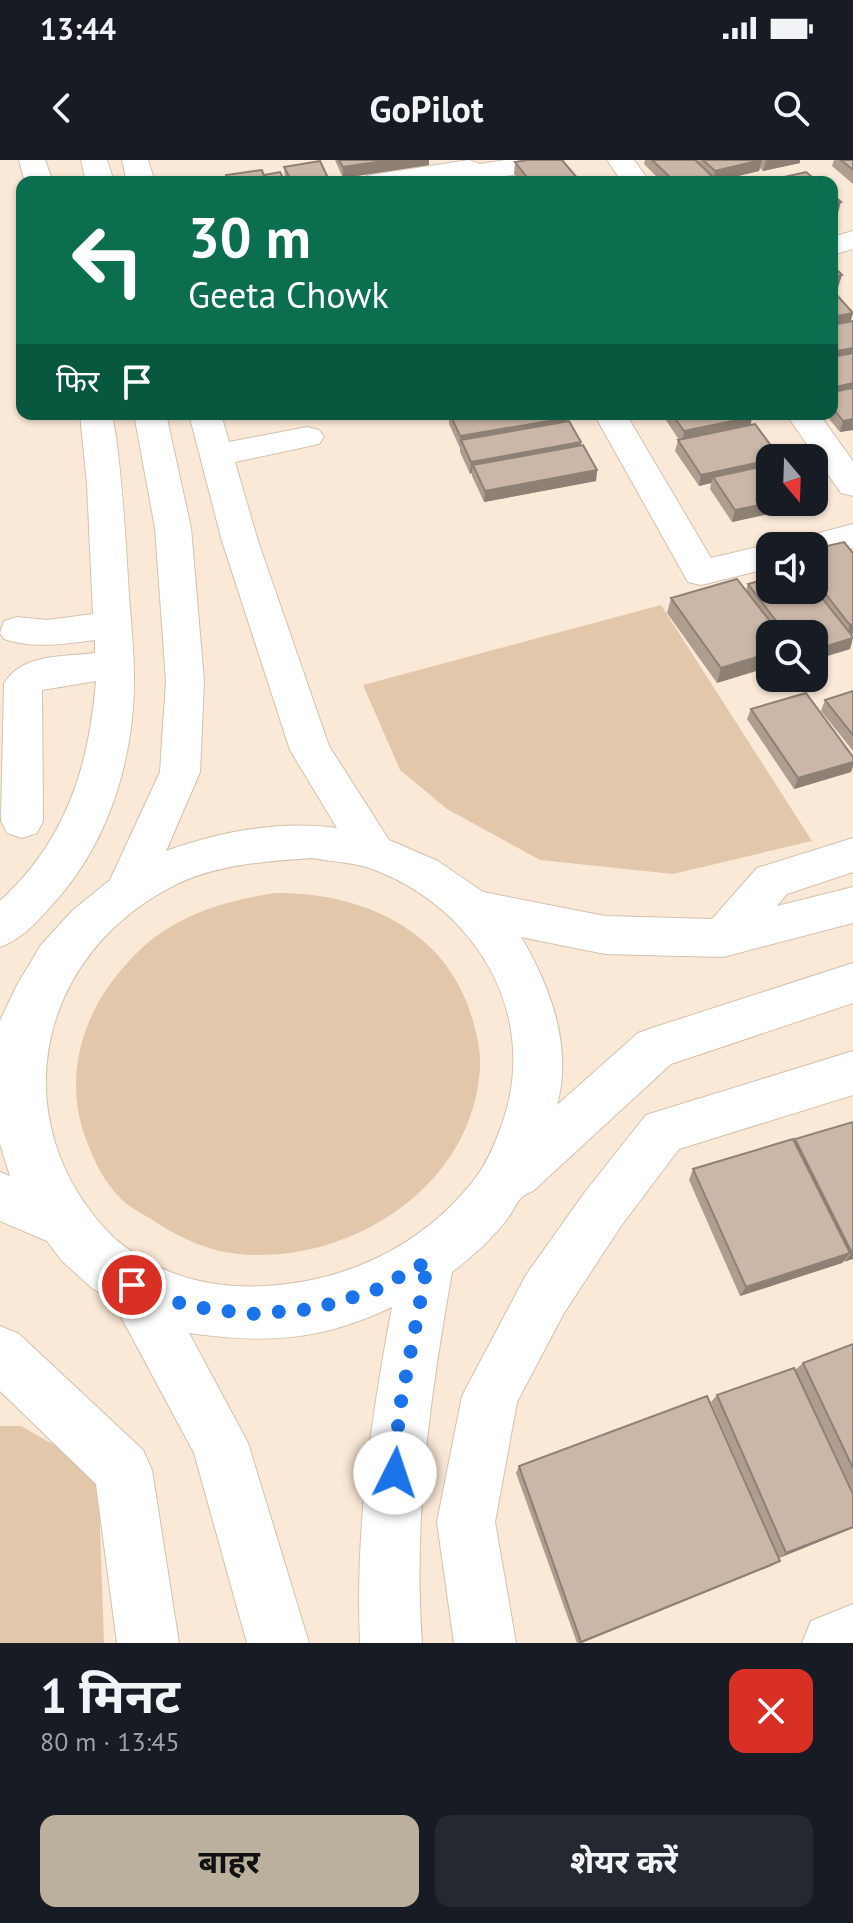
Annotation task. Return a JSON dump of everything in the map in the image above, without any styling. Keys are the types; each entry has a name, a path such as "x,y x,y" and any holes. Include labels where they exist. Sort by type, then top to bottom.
{"street":[{"path":"428,176 551,160"},
{"path":"0,928 59,868 81,831 100,789 111,742 114,665 108,544 97,420"},
{"path":"126,892 180,772 185,681 173,528 151,420"},
{"path":"207,420 240,541 310,750 374,852"},
{"path":"613,420 701,573 756,559"},
{"path":"806,420 853,485"},
{"path":"217,455 307,437"},
{"path":"828,542 853,536"},
{"path":"22,821 23,684 17,616 47,633 112,625"},
{"path":"23,684 37,674 50,671 114,665"},
{"path":"501,1187 529,1127 540,1066 533,1007 510,954 474,909 428,875 374,852 312,841 248,845 184,861 126,892 75,935 18,997 11,1105 23,1164 53,1219 87,1256 132,1285 188,1306 250,1314 313,1309 374,1291 428,1261 469,1227 501,1187 655,1048 852,984"},
{"path":"723,938 772,881 853,855"},
{"path":"474,909 605,935 723,938 853,905"},
{"path":"485,1643 466,1522 490,1396 545,1294 603,1209 663,1131 853,1073"},
{"path":"0,1196 53,1219"},
{"path":"391,1643 386,1595 399,1412 428,1261"},
{"path":"132,1285 220,1443 278,1643"},
{"path":"0,1353 123,1470 148,1643"},
{"path":"833,1643 853,1635"}],"shaded area":[{"path":"661,605 812,841 673,874 540,860 447,809 400,770 363,685"},
{"path":"275,893 306,894 365,907 392,919 416,935 438,955 456,979 473,1022 480,1067 473,1108 457,1145 434,1178 404,1205 370,1227 332,1243 293,1252 238,1254 212,1249 187,1239 131,1207 115,1193 93,1158 79,1115 76,1088 78,1062 93,1012 123,967 143,947 172,926 205,910"},
{"path":"0,1426 21,1426 98,1470 104,1643 0,1643"}],"building":[{"path":"339,160 390,160 343,167"},
{"path":"562,160 576,176 526,176 515,162"},
{"path":"652,160 695,160 712,176 669,176"},
{"path":"703,160 761,160 715,171"},
{"path":"841,160 853,160 853,170"},
{"path":"320,161 327,176 289,176 284,167"},
{"path":"262,170 264,176 226,176"},
{"path":"280,172 282,176 265,176"},
{"path":"806,172 811,176 788,176"},
{"path":"838,296 853,313 838,316"},
{"path":"853,321 853,348 838,351 838,324"},
{"path":"853,353 853,383 838,387 838,356"},
{"path":"853,388 853,419 843,421 838,415 838,391"},
{"path":"453,420 555,420 460,436"},
{"path":"676,420 737,420 684,431"},
{"path":"569,421 581,442 471,462 461,440"},
{"path":"755,424 770,444 756,444 756,463 701,475 678,440"},
{"path":"583,445 597,470 485,491 473,465"},
{"path":"756,468 756,506 735,510 713,477"},
{"path":"844,542 853,553 853,624 850,625 828,597 828,546"},
{"path":"737,579 769,620 756,620 756,657 721,668 671,598"},
{"path":"756,582 756,595 748,584"},
{"path":"763,604 827,604 853,638 828,646 828,620 775,620"},
{"path":"853,691 853,735 825,700"},
{"path":"806,693 853,757 853,762 798,778 751,709"},
{"path":"853,1122 853,1252 852,1253 795,1139"},
{"path":"793,1139 850,1253 746,1287 693,1169"},
{"path":"853,1344 853,1468 803,1363"},
{"path":"794,1368 853,1494 853,1527 786,1553 717,1395"},
{"path":"707,1396 780,1561 581,1642 519,1466"}],"route":[{"path":"132,1285 188,1306 250,1314 313,1309 374,1291 428,1261 399,1412 395,1473"}]}
